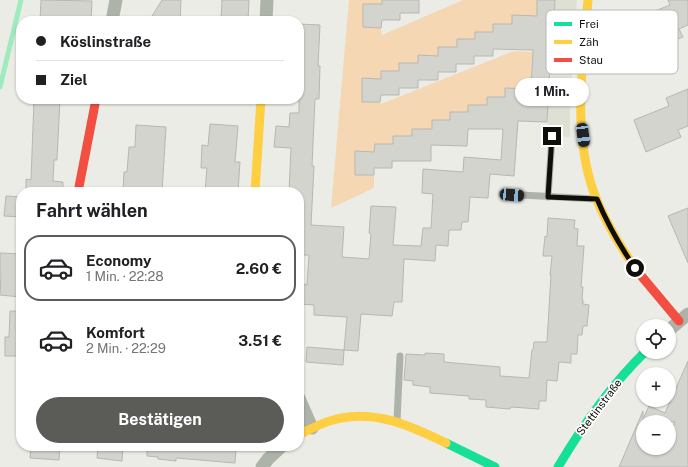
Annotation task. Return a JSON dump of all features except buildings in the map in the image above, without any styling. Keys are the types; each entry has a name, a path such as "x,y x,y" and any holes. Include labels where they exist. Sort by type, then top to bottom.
{"street":[{"path":"113,16 116,0"},
{"path":"266,16 268,0"},
{"path":"587,10 588,0"},
{"path":"582,74 582,129 586,160 597,199 624,251 654,293 679,322"},
{"path":"79,187 95,104"},
{"path":"255,187 261,104"},
{"name":"Stettinstraße","path":"558,467 567,451 610,390 638,359"},
{"path":"304,410 312,428"},
{"path":"304,432 344,417 376,417 397,421 422,431 495,467"},
{"path":"262,467 277,451"}],"lane":[{"path":"548,197 552,136"},
{"path":"502,194 597,199"},
{"path":"397,421 400,356"}],"shaded area":[{"path":"349,0 382,0 382,4 363,4 363,27 381,28 382,35 463,0 537,0 537,16 512,15 512,24 493,32 475,32 475,39 457,39 457,47 438,56 419,55 418,63 400,63 399,71 381,71 381,79 362,78 362,102 380,102 381,104 514,51 532,52 531,89 506,88 505,97 487,97 487,105 468,105 468,112 450,120 432,120 432,129 412,129 412,136 393,136 393,144 375,144 374,152 355,151 355,175 374,175 374,188 331,208"},
{"path":"555,0 577,0 576,10 555,10"},
{"path":"549,74 572,74 570,137 547,136"}],"waterway":[{"path":"17,16 21,0"},
{"path":"0,87 16,21"}],"traffic: fast":[{"path":"558,467 598,406 620,378 638,359"},
{"path":"446,443 495,467"}],"traffic: slow":[{"path":"587,10 588,0"},
{"path":"582,74 582,139 585,162 591,184 605,219 617,241 638,272"},
{"path":"255,187 261,104"},
{"path":"304,432 329,421 363,416 405,425 446,443"}],"traffic: jam":[{"path":"79,187 95,104"},
{"path":"638,272 679,321"}],"route":[{"path":"552,136 548,197 597,199 613,232 635,268"}]}
